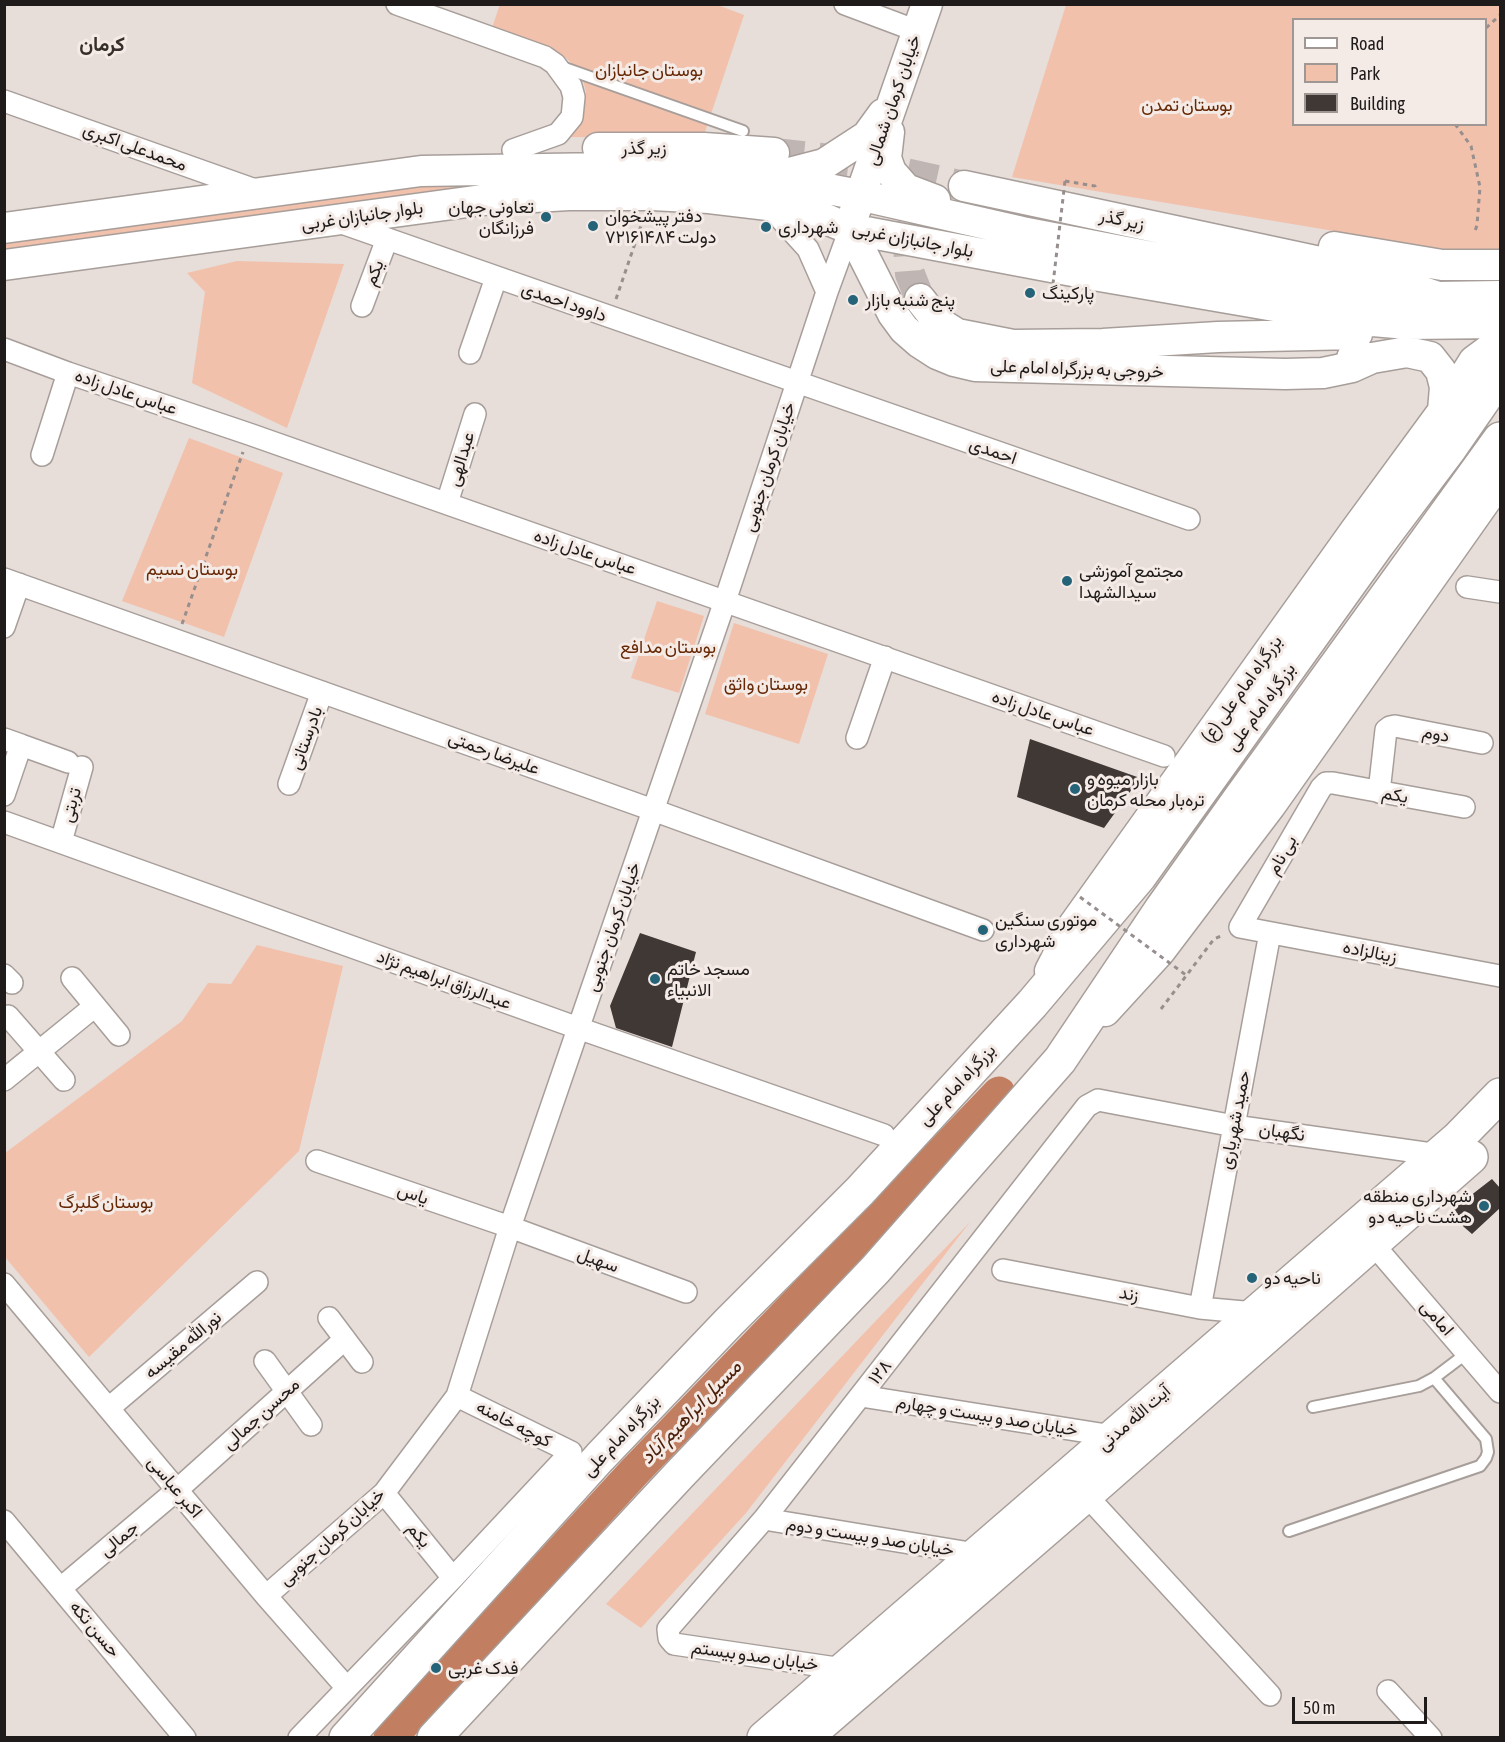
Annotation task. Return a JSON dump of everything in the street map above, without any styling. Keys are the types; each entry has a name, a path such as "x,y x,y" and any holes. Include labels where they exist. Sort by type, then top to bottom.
{"main road":[{"name":"خیابان کرمان شمالی","path":"859,195 922,18"},
{"path":"771,179 824,164 867,136 893,99"},
{"path":"893,99 886,158 891,172 900,184 915,194 980,214 1022,232"},
{"name":"زیر گذر","path":"421,171 513,150 704,148 771,179"},
{"name":"بلوار جانبازان غربی","path":"4,228 421,171 606,168 727,172 859,195 1022,232 1344,294 1500,296"},
{"name":"بلوار جانبازان غربی","path":"4,265 482,200 569,195 709,198 771,179"},
{"name":"بلوار جانبازان غربی","path":"771,179 814,214 850,229 1094,275 1350,319 1407,324 1500,323"},
{"name":"زیر گذر","path":"964,186 1208,239"},
{"name":"خیابان کرمان جنوبی","path":"850,229 859,195"},
{"name":"خروجی به بزرگراه امام علی","path":"850,229 904,329 928,349 954,362 975,366 1285,374 1342,369 1372,358"},
{"path":"1208,239 1260,237 1442,265 1500,265"},
{"name":"بلوار جانبازان غربی","path":"1208,239 1357,270 1438,297"},
{"path":"920,299 938,322 957,334 1013,345 1103,344 1371,333 1407,324"},
{"path":"1149,341 1180,353 1372,358 1407,352 1430,357 1441,371 1445,387 1443,411"},
{"path":"1487,368 1493,347 1500,346"},
{"name":"بزرگراه امام علی (ع)","path":"1032,1004 1073,926 1348,540 1443,411 1487,368"},
{"name":"بزرگراه امام علی","path":"346,1737 600,1457 729,1322 860,1191 1032,1004 1140,876 1371,554 1451,447 1487,368"},
{"name":"بزرگراه امام علی","path":"434,1737 655,1500 875,1270 1060,1060 1162,908 1500,439"},
{"path":"1060,1060 1160,951 1270,806 1500,480"},
{"name":"آیت الله مدنی","path":"1365,1234 1439,1155 1500,1095"},
{"name":"آیت الله مدنی","path":"764,1737 1255,1313 1365,1234 1500,1127"},
{"path":"805,1737 1086,1495 1365,1234"}],"street":[{"path":"398,4 545,57 555,64 571,86 574,97 572,117 558,134 513,150"},
{"path":"845,4 922,18"},
{"name":"محمدعلی اکبری","path":"4,100 265,193"},
{"path":"771,179 787,223 808,249 827,292"},
{"name":"داوود احمدی","path":"332,220 797,383"},
{"name":"خیابان کرمان جنوبی","path":"266,1596 384,1493 457,1396 510,1227 850,229"},
{"name":"یکم","path":"362,306 387,239"},
{"path":"470,353 496,278"},
{"name":"عباس عادل زاده","path":"4,349 1164,756"},
{"path":"42,454 68,372"},
{"name":"احمدی","path":"797,383 1189,519"},
{"name":"عبدالهی","path":"447,503 475,414"},
{"path":"4,627 12,582"},
{"name":"علیرضا رحمتی","path":"12,582 983,930"},
{"path":"1467,587 1500,592"},
{"path":"857,738 885,657"},
{"name":"بادرستانی","path":"290,784 322,692"},
{"name":"دوم","path":"1379,792 1386,730 1390,727 1395,726 1482,743"},
{"path":"4,795 13,742"},
{"name":"تربتی","path":"13,742 75,765 61,842"},
{"name":"یکم","path":"1326,783 1464,807"},
{"name":"بی نام","path":"1240,927 1326,783"},
{"name":"عبدالرزاق ابراهیم نژاد","path":"4,822 884,1135"},
{"name":"زینالزاده","path":"1240,927 1500,976"},
{"name":"حمید شهریاری","path":"1200,1308 1270,933"},
{"path":"72,978 119,1035"},
{"path":"4,1080 95,1006"},
{"path":"8,1016 64,1080"},
{"name":"نگهبان","path":"1092,1102 1098,1100 1234,1126 1439,1155"},
{"name":"۱۲۸","path":"669,1638 668,1629 764,1519 1092,1102"},
{"name":"یاس","path":"316,1161 510,1227"},
{"name":"سهیل","path":"510,1227 686,1292"},
{"name":"امامی","path":"1365,1234 1500,1392"},
{"name":"زند","path":"1003,1270 1200,1308 1255,1313"},
{"name":"نورالله مقیسه","path":"109,1408 257,1281"},
{"name":"اکبر عباسی","path":"4,1284 266,1596 347,1688"},
{"path":"329,1318 362,1362"},
{"name":"محسن جمالی","path":"177,1490 345,1339"},
{"path":"265,1361 311,1425"},
{"name":"کوچه خامنه","path":"453,1578 571,1452 457,1396"},
{"name":"خیابان صد و بیست و چهارم","path":"861,1396 1113,1436"},
{"name":"جمالی","path":"60,1588 177,1490"},
{"name":"یکم","path":"384,1493 453,1578"},
{"path":"1086,1495 1270,1695"},
{"name":"خیابان صد و بیست و دوم","path":"764,1519 976,1554"},
{"name":"حسن تکه","path":"4,1521 185,1737"},
{"path":"298,1737 453,1578"},
{"name":"خیابان صدو بیستم","path":"669,1638 674,1644 843,1669"},
{"path":"1388,1691 1431,1737"}],"lane":[{"path":"555,64 743,131"},
{"path":"1313,1407 1419,1386 1434,1378 1467,1353"},
{"path":"1289,1531 1480,1466 1488,1452 1486,1439 1434,1378"}],"path":[{"path":"1487,26 1500,15"},
{"path":"1456,126 1471,146 1480,187 1477,225 1474,234"},
{"path":"1053,284 1065,181 1095,186"},
{"path":"609,318 652,195"},
{"path":"176,640 249,434"},
{"path":"1080,897 1186,975"},
{"path":"1161,1009 1214,939"}],"green space":[{"name":"بوستان جانبازان","path":"500,4 715,4 744,15 703,138 568,137 583,109 586,92 583,80 566,58 552,50 492,28"},
{"name":"بوستان تمدن","path":"1066,5 1500,5 1500,251 1453,251 1012,177"},
{"path":"421,182 705,194 5,250 4,237"},
{"path":"237,261 344,264 287,428 192,383 205,292 187,273"},
{"name":"بوستان نسیم","path":"189,438 283,473 224,637 122,601"},
{"name":"بوستان مدافع","path":"657,601 704,616 679,693 631,678"},
{"name":"بوستان واثق","path":"734,623 828,654 799,744 705,714"},
{"name":"بوستان گلبرگ","path":"257,945 343,966 299,1151 89,1357 5,1257 5,1153 182,1021 208,983 231,984"},
{"path":"970,1222 746,1513 641,1628 606,1604"}],"building":[{"path":"1030,739 1140,778 1104,828 1017,797"},
{"name":"مسجد خاتم الانبیاء","path":"640,933 696,952 672,1047 616,1028 610,1006"},
{"path":"1492,1179 1500,1188 1500,1208 1472,1234 1448,1213"}],"waterway":[{"name":"مسیل ابراهیم آباد","path":"390,1738 635,1471 999,1093"}],"tunnel":[{"path":"774,153 851,161 964,186"},
{"path":"920,299 910,274 908,246 911,228 916,217 943,197"}],"place":[{"name":"تعاونی جهان فرزانگان","path":"546,217"},
{"name":"دفتر پیشخوان دولت ۷۲۱۶۱۴۸۴","path":"593,226"},
{"name":"شهرداری","path":"766,227"},
{"name":"پارکینگ","path":"1030,293"},
{"name":"پنج شنبه بازار","path":"853,300"},
{"name":"مجتمع آموزشی سیدالشهدا","path":"1067,581"},
{"name":"بازار میوه و تره‌بار محله کرمان","path":"1075,789"},
{"name":"موتوری سنگین شهرداری","path":"983,930"},
{"name":"مسجد خاتم الانبیاء","path":"655,979"},
{"name":"شهرداری منطقه هشت ناحیه دو","path":"1484,1206"},
{"name":"ناحیه دو","path":"1252,1278"},
{"name":"فدک غربی","path":"436,1668"}],"district":[{"name":"کرمان","path":"102,45"}]}
